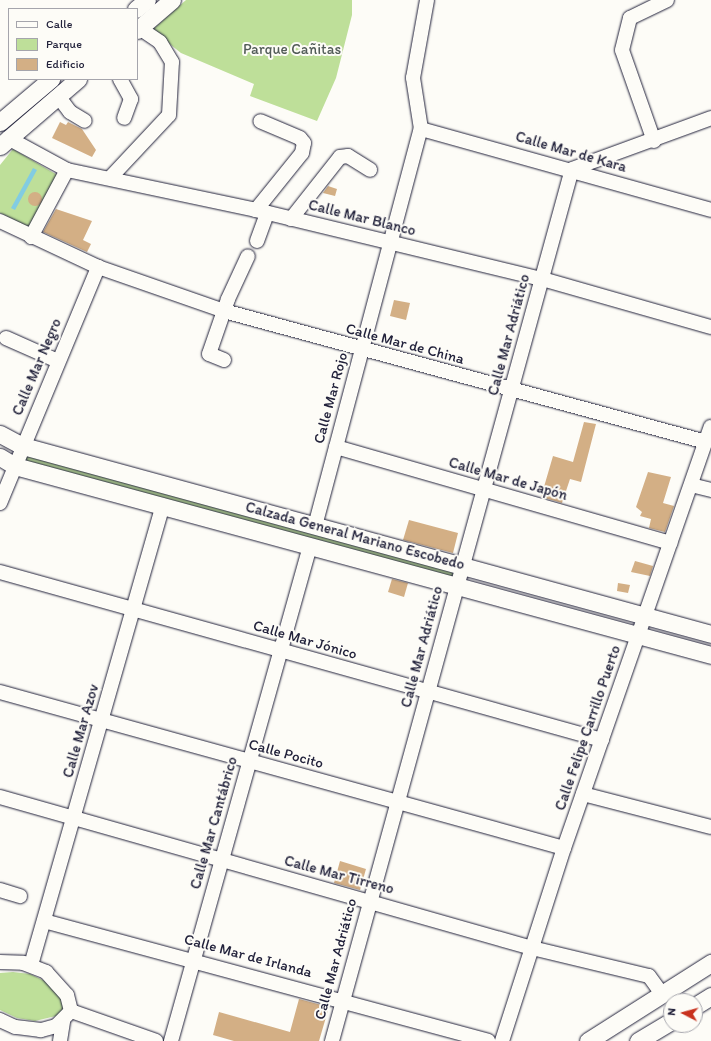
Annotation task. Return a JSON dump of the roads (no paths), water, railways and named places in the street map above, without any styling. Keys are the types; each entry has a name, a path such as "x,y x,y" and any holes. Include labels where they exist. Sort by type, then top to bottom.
{"main road":[{"path":"137,8 147,0"},
{"path":"138,29 172,0"},
{"path":"0,122 50,80"},
{"path":"4,142 77,80"},
{"name":"Calzada General Mariano Escobedo","path":"0,434 23,446 711,634"},
{"name":"Calzada General Mariano Escobedo","path":"0,457 15,466 711,655"},
{"path":"588,1041 711,963"},
{"path":"638,1041 663,1026"}],"street":[{"name":"Calle Mar Rojo","path":"315,526 421,129 413,78 427,0"},
{"path":"654,141 622,50 630,18 667,0"},
{"path":"110,178 169,115 172,62 160,42 138,29"},
{"path":"114,80 130,88"},
{"path":"121,80 130,88 131,104 124,118"},
{"path":"58,96 70,112 85,121"},
{"path":"572,170 654,141 711,118"},
{"path":"257,240 261,212 302,153 304,143 300,138 260,121"},
{"name":"Calle Mar de Kara","path":"421,129 711,210"},
{"name":"Calle Mar Blanco","path":"4,142 67,170 110,178 261,212 542,279 711,327"},
{"path":"291,219 340,157 348,156 370,170"},
{"path":"32,237 67,170"},
{"name":"Calle Mar Adriático","path":"332,1041 368,901 428,692 572,170"},
{"name":"Calle Mar de China","path":"0,221 98,267 224,311 362,350 706,442"},
{"path":"224,360 209,354 224,311 248,256"},
{"name":"Calle Mar Negro","path":"0,503 98,267"},
{"path":"6,338 58,361"},
{"name":"Calle Felipe Carrillo Puerto","path":"502,1041 564,848 711,427"},
{"name":"Calle Mar de Japón","path":"336,447 671,542"},
{"path":"691,485 711,490"},
{"name":"Calle Mar Azov","path":"31,965 163,506"},
{"name":"Calle Mar Cantábrico","path":"171,1041 310,546"},
{"name":"Calle Mar Jónico","path":"0,572 602,740"},
{"name":"Calle Pocito","path":"0,692 564,848"},
{"path":"583,794 711,827"},
{"name":"Calle Mar Tirreno","path":"0,797 221,861 532,948 649,976 662,994"},
{"path":"0,890 20,896"},
{"name":"Calle Mar de Irlanda","path":"44,921 343,999 488,1041"},
{"path":"0,962 31,965 59,984 67,1016 60,1041"},
{"path":"0,1020 34,1030 51,1028 67,1016"},
{"path":"67,1016 156,1041"}],"water":[{"path":"33,168 37,170 15,210 11,208"}],"park label":[{"name":"Parque Cañitas","path":"292,50"}]}
